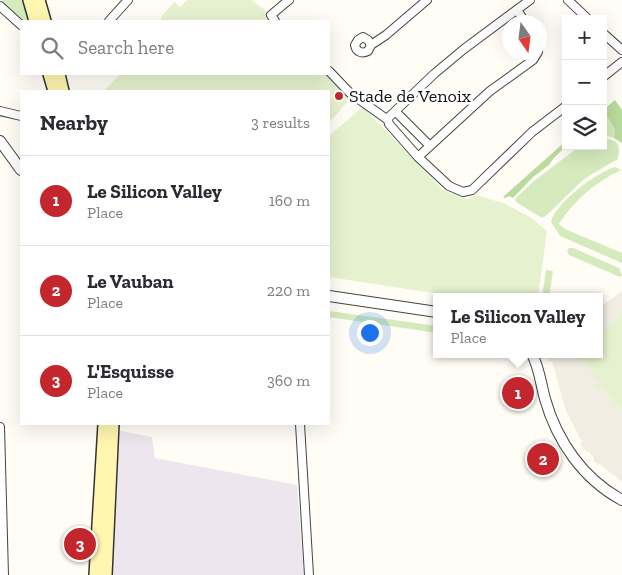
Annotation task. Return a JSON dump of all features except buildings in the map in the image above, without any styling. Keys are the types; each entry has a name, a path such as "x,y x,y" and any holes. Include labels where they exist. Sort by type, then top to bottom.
{"main road":[{"path":"29,0 35,20"},
{"path":"39,0 45,20"},
{"path":"49,75 54,90"},
{"path":"59,75 63,90"},
{"path":"104,425 106,575"},
{"path":"95,575 113,425"}],"street":[{"path":"110,20 128,0"},
{"path":"273,18 288,0"},
{"path":"371,45 386,35 427,0"},
{"path":"388,120 456,55 530,0"},
{"path":"568,0 584,15"},
{"path":"0,6 20,24"},
{"path":"517,10 520,15"},
{"path":"607,37 622,50"},
{"path":"418,157 490,91 533,60"},
{"path":"607,74 622,62"},
{"path":"330,71 350,93 388,120 389,124 418,157 449,186 463,192 472,190 532,132 562,109"},
{"path":"0,110 20,116"},
{"path":"396,112 430,146"},
{"path":"0,141 20,169"},
{"path":"330,291 433,306"},
{"path":"330,296 433,311"},
{"path":"533,358 548,409 562,441 590,477 622,500"},
{"path":"538,358 554,414 571,447 588,470 601,482 622,495"},
{"path":"300,425 309,575"},
{"path":"0,427 4,575"}],"shaded area":[{"path":"622,291 622,312 605,329 603,327 603,305"},
{"path":"548,358 583,359 599,382 594,387 597,391 602,387 614,401 610,405 613,409 617,406 622,411 622,482 600,464 598,465 588,451 586,452 580,444 582,442 566,411 552,361 549,361"},
{"path":"120,431 152,437 155,458 297,485 304,575 113,575"}],"green space":[{"path":"3,0 22,0 28,20 21,20 1,2"},
{"path":"187,0 251,0 265,10 267,16 272,20 160,20 174,2 180,7"},
{"name":"Stade de Venoix","path":"119,75 329,75 348,93 350,99 330,122 330,90 105,90"},
{"path":"615,100 622,110 622,143 614,138 615,130 607,118 607,107"},
{"path":"361,108 364,108 443,190 467,199 476,195 503,203 530,217 547,231 539,293 433,293 330,277 330,135"},
{"path":"607,118 615,130 614,138 607,136"},
{"path":"607,139 618,144 618,159 582,181 542,218 516,202 515,199 535,180 575,150 607,150"},
{"path":"562,145 562,150 549,165 533,177 513,198 509,196 503,197"},
{"path":"616,167 621,170 586,192 559,224 565,229 622,253 622,263 560,236 551,222 560,206 568,197 599,174"},
{"path":"569,248 619,268 622,275 620,277 569,255 567,251"},
{"path":"546,270 553,271 550,293 543,293"},
{"path":"330,311 433,325 433,332 330,317"},
{"path":"622,312 622,411 618,406 613,409 610,405 614,401 602,387 597,391 593,387 599,382 578,359 603,358 603,327 605,329"}],"place":[{"name":"Stade de Venoix","path":"339,96"},
{"name":"Le Silicon Valley","path":"518,393"},
{"name":"Le Vauban","path":"543,459"},
{"name":"L'Esquisse","path":"80,544"}]}
